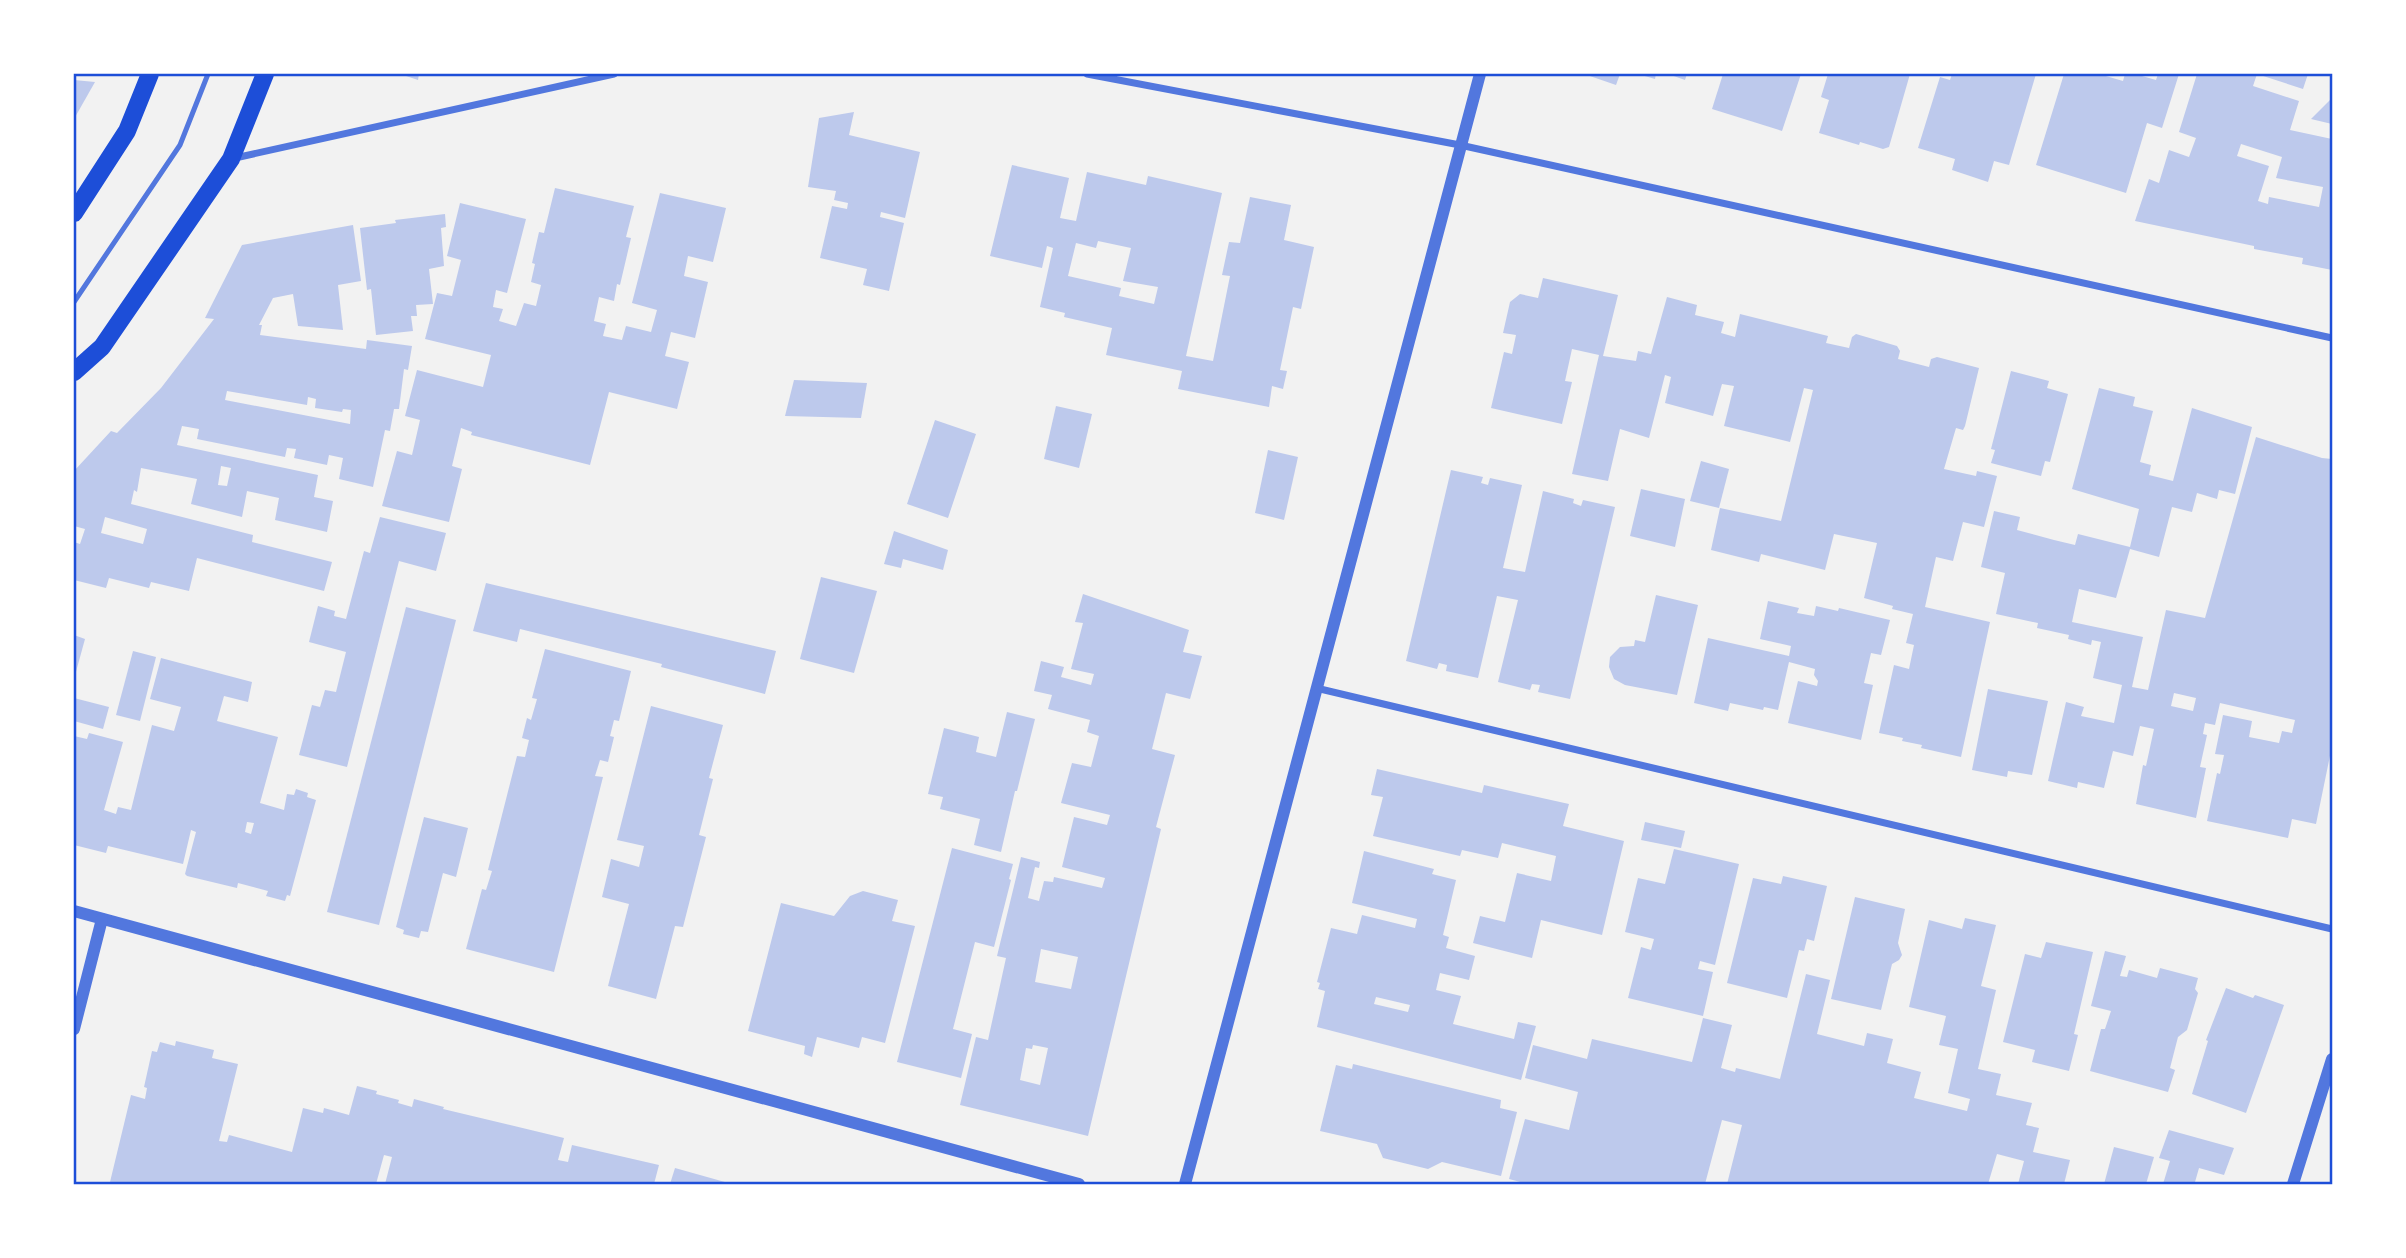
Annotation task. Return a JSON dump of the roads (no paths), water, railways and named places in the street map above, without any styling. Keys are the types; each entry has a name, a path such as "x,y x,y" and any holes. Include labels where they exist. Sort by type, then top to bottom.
{"main road":[{"path":"74,213 127,131 150,74"},
{"path":"74,372 103,347 231,159 265,74"}],"street":[{"path":"231,159 614,74"},
{"path":"1087,74 1460,145 2333,338"},
{"path":"1185,1185 1480,74"},
{"path":"1315,688 2333,929"},
{"path":"74,911 1079,1185"},
{"path":"74,1029 102,919"},
{"path":"2293,1185 2333,1059"}],"lane":[{"path":"74,302 180,145 208,74"}]}
